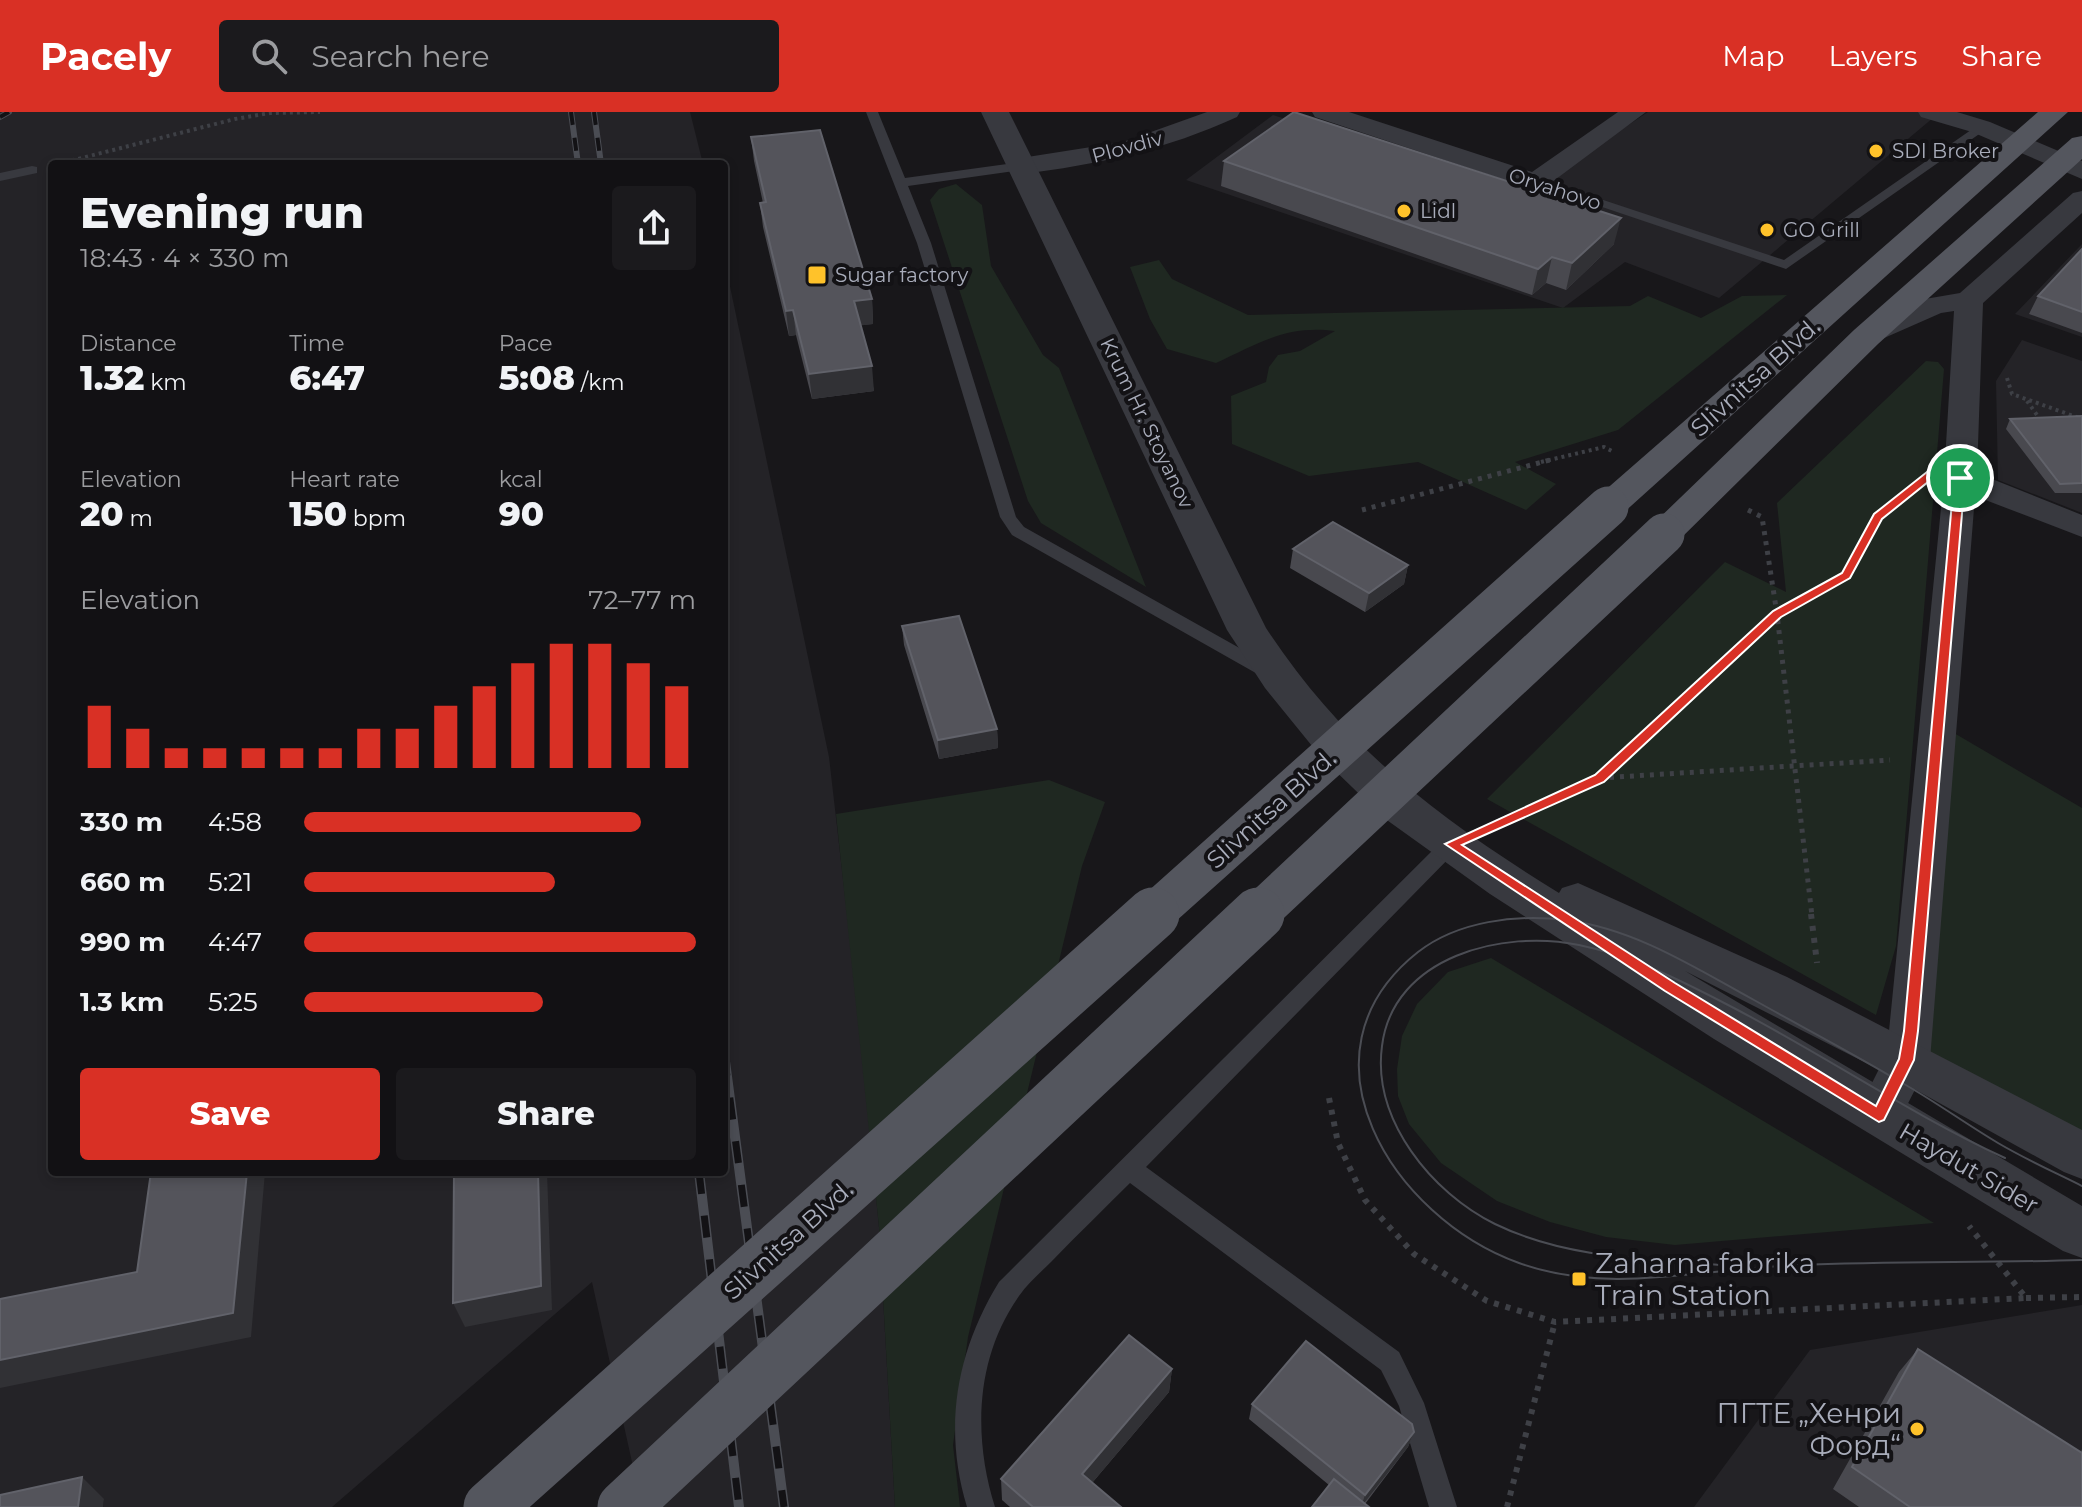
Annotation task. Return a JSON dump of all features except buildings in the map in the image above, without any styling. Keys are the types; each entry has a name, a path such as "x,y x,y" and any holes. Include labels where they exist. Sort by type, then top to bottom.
{"main road":[{"name":"Slivnitsa Blvd.","path":"490,1507 2054,112"},
{"name":"Slivnitsa Blvd.","path":"624,1507 1664,534 1866,337 2075,159"}],"street":[{"name":"Krum Hr. Stoyanov","path":"995,112 1247,630 1275,676 1316,724"},
{"name":"Plovdiv","path":"1021,166 1104,156 1139,148 1228,112"},
{"name":"Oryahovo","path":"1324,112 1535,182"},
{"path":"1535,182 1634,112"},
{"path":"1930,112 1990,120 2019,143 2075,159"},
{"path":"1879,1115 1907,1060 1960,478 1969,301 2082,199"},
{"name":"Slivnitsa Blvd.","path":"1866,337 1935,305 1969,301"},
{"path":"1960,478 2082,527"},
{"name":"Haydut Sider","path":"1316,724 1400,807 1451,844 1670,987 2082,1234"},
{"name":"Haydut Sider","path":"1451,844 1677,945 1907,1060 2082,1156"}],"lane":[{"path":"872,112 924,243 1008,517 1018,531 1275,676"},
{"name":"Oryahovo","path":"1535,182 1786,265 1990,120"},
{"path":"899,183 1021,166"},
{"path":"0,177 32,170"},
{"path":"981,1507 971,1474 968,1414 977,1354 1008,1288 1451,844"},
{"path":"1129,1168 1390,1361 1411,1403 1443,1507"}],"path":[{"path":"73,160 235,119 270,113 320,112"},
{"path":"2005,369 2012,394 2082,419"},
{"path":"2025,399 2050,433"},
{"path":"1362,510 1509,469 1604,447"},
{"path":"1451,844 1599,779 1777,614 1846,575 1878,517 1936,470 1960,478"},
{"path":"1748,510 1762,517 1777,614 1818,972"},
{"path":"1599,779 1913,759 1939,711"},
{"path":"1329,1098 1338,1143 1365,1200 1414,1254 1487,1301 1555,1322 2082,1297"},
{"path":"1961,1216 2026,1298"},
{"path":"1507,1507 1555,1322"}],"shaded area":[{"path":"0,112 690,112 702,160 48,160 48,1176 728,1176 728,277 829,757 879,1227 895,1507 642,1507 592,1282 332,1507 103,1507 104,1499 0,1507"},
{"path":"1648,112 1940,112 1719,298 1625,262 1563,308 1186,180 1273,115 1523,195"},
{"path":"956,184 982,205 991,266 1043,355 1059,368 1146,587 1041,523 1028,501 930,200 939,189"},
{"path":"2082,244 2082,337 2015,314"},
{"path":"1159,260 1172,279 1248,315 1630,306 1648,296 1701,318 1742,296 1787,295 1618,430 1515,462 1556,484 1526,510 1418,462 1309,476 1232,444 1231,396 1266,382 1269,367 1278,355 1300,351 1335,331 1287,333 1216,363 1167,349 1150,319 1130,267"},
{"path":"2022,340 2082,361 2082,513 1998,480 1996,381"},
{"path":"1926,361 1938,362 1944,369 1896,946 1876,1015 1487,799 1725,562 1786,592 1777,503"},
{"path":"1954,733 2082,808 2082,1143 1929,1059"},
{"path":"1049,780 1105,802 1082,866 968,1337 953,1445 960,1507 895,1507 879,1227 836,814"},
{"path":"1491,958 1934,1223 1675,1245 1606,1237 1550,1222 1497,1201 1441,1163 1409,1124 1398,1096 1397,1069 1402,1036 1417,1004 1448,972"},
{"name":"ПГТЕ „Хенри Форд“","path":"2082,1305 2082,1507 1694,1507 1810,1350"}],"tram line":[{"path":"2082,1186 2008,1149 1885,1073 1686,963 1640,941 1591,925 1547,918 1508,919 1469,927 1434,941 1418,952 1380,993 1362,1037 1360,1083 1373,1129 1398,1172 1432,1210 1473,1241 1519,1263 1553,1273 1623,1279 1799,1265 2082,1260"},
{"path":"1720,1265 1605,1255 1549,1244 1495,1224 1449,1194 1411,1151 1397,1127 1381,1074 1382,1046 1391,1015 1407,990 1429,970 1456,956 1487,946 1518,941 1549,941 1599,950 1657,970 1712,997 2005,1158"}],"railway":[{"path":"0,117 9,112"},
{"path":"571,112 577,160"},
{"path":"594,112 600,160"},
{"path":"728,1084 784,1507"},
{"path":"699,1176 739,1507"}],"place":[{"name":"SDI Broker","path":"1876,151"},
{"name":"Lidl","path":"1404,211"},
{"name":"GO Grill","path":"1767,230"},
{"name":"Sugar factory","path":"817,275"},
{"name":"Zaharna fabrika Train Station","path":"1579,1279"},
{"name":"ПГТЕ „Хенри Форд“","path":"1917,1429"}],"route":[{"path":"1936,470 1960,478 1911,1031 1907,1060 1879,1115 1670,987 1451,844 1599,779 1777,614 1846,575 1878,517 1936,470"}]}
